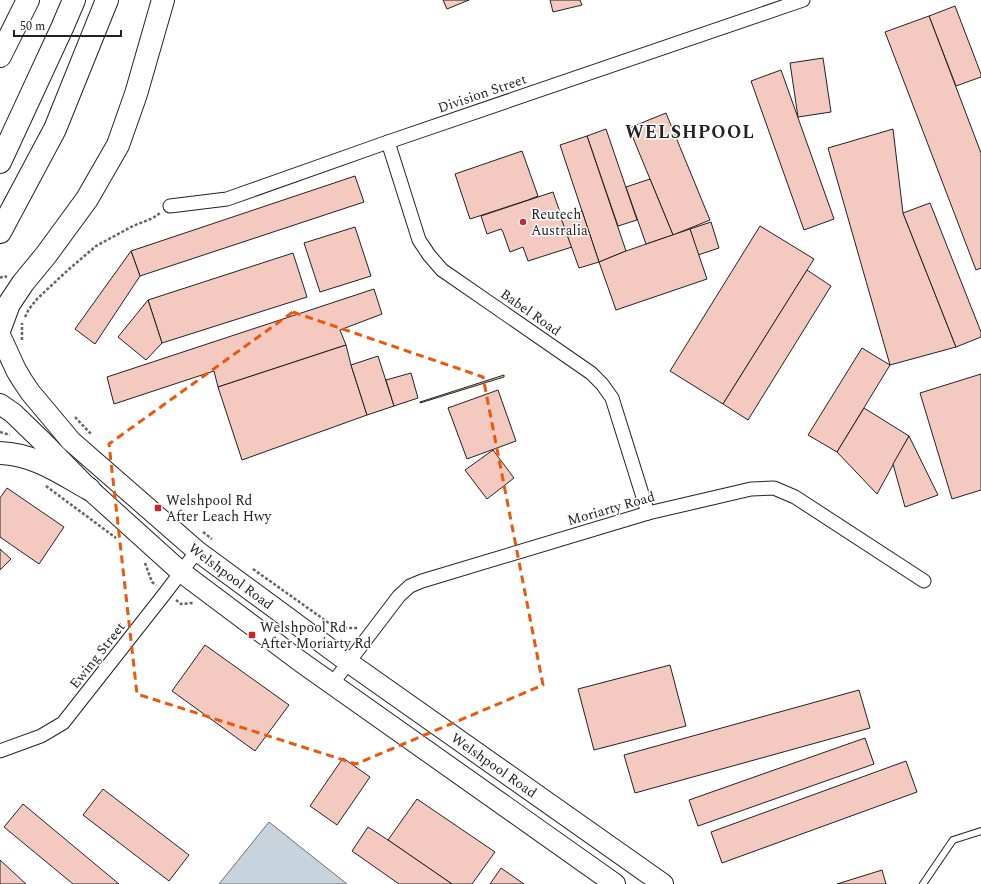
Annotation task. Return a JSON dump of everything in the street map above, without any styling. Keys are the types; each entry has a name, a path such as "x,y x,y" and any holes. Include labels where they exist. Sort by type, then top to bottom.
{"highway":[{"path":"0,56 28,0"},
{"path":"0,162 74,0"},
{"path":"3,227 55,129 107,0"},
{"path":"0,328 9,304 23,283 87,200 118,145 136,94 163,0"},
{"path":"5,454 20,455 38,461 89,489"}],"main road":[{"name":"Welshpool Road","path":"0,335 16,370 30,392 71,441 197,551 348,662 663,884"},
{"name":"Welshpool Road","path":"0,404 8,409 89,489 181,572 300,662 615,884"},
{"path":"272,606 281,620 303,643 305,651 300,662"}],"street":[{"name":"Division Street","path":"170,206 227,199 388,142 803,0"},
{"name":"Babel Road","path":"388,142 419,240 442,270 591,373 609,393 612,398 648,513"},
{"name":"Moriarty Road","path":"332,684 399,596 410,586 422,581 648,513 752,489 774,488 795,497 924,581"},
{"name":"Ewing Street","path":"0,751 41,736 63,723 197,551"}],"lane":[{"path":"923,884 953,840 981,831"}],"path":[{"path":"22,342 22,324 28,310 37,299 68,270 96,246 133,226 153,218 170,206"},
{"path":"72,414 92,436"},
{"path":"0,432 9,434 15,439 16,443 16,448 5,454"},
{"path":"41,483 118,539"},
{"path":"200,529 218,544"},
{"path":"143,558 152,582"},
{"path":"249,566 336,628 359,628 367,637"}],"highlighted area":[{"path":"293,312 483,377 543,685 356,764 137,694 109,444"}],"shaded area":[{"path":"269,822 347,884 219,884"}],"building":[{"path":"443,0 469,0 447,9"},
{"path":"550,0 580,0 582,5 553,12"},
{"path":"955,6 981,74 981,77 956,86 929,16"},
{"path":"929,16 981,153 981,268 976,270 885,32"},
{"path":"823,58 831,112 798,117 790,63"},
{"path":"781,70 834,219 804,230 751,81"},
{"path":"666,113 710,220 673,235 629,128"},
{"path":"606,129 637,220 618,226 587,136"},
{"path":"893,129 903,213 956,347 890,365 828,148"},
{"path":"587,136 626,251 599,262 560,145"},
{"path":"522,151 538,196 470,219 455,174"},
{"path":"355,176 364,202 140,276 131,251"},
{"path":"650,179 673,235 646,244 626,187"},
{"name":"Reutech Australia","path":"553,192 572,247 528,261 523,247 510,252 501,229 487,234 481,216"},
{"path":"930,203 981,332 981,337 956,347 903,213"},
{"path":"582,211 599,262 579,268 561,218"},
{"path":"711,222 719,248 698,255 690,229"},
{"path":"760,226 814,259 723,404 670,371"},
{"path":"355,227 371,276 320,292 304,243"},
{"path":"690,229 707,279 616,310 599,262"},
{"path":"131,251 140,276 95,344 75,329"},
{"path":"293,253 307,297 162,343 148,300"},
{"path":"807,270 831,286 748,420 723,404"},
{"path":"374,289 382,314 340,330 346,345 218,387 214,371 114,404 107,377"},
{"path":"148,300 162,343 146,360 118,337"},
{"path":"346,345 367,415 242,460 218,387"},
{"path":"862,348 890,365 837,452 808,435"},
{"path":"378,356 394,406 367,415 351,365"},
{"path":"411,373 418,398 394,406 386,380"},
{"path":"981,374 981,490 952,499 920,393"},
{"path":"504,375 504,377 420,403 420,402"},
{"path":"498,390 516,441 467,459 448,408"},
{"path":"864,408 909,436 877,494 837,452"},
{"path":"909,436 938,495 905,507 893,464"},
{"path":"493,450 514,478 487,499 465,470"},
{"path":"7,488 64,527 39,564 0,537 0,498"},
{"path":"0,549 11,559 0,570"},
{"path":"205,645 289,705 255,751 172,691"},
{"path":"670,665 686,726 594,750 578,689"},
{"path":"859,690 870,728 635,793 624,755"},
{"path":"865,738 874,764 698,826 689,800"},
{"path":"343,758 370,777 337,825 310,806"},
{"path":"906,761 917,792 722,863 711,832"},
{"path":"103,789 189,855 169,881 83,815"},
{"path":"417,799 495,852 472,884 452,884 388,840"},
{"path":"23,804 119,884 73,884 4,827"},
{"path":"368,827 452,884 399,884 352,851"},
{"path":"0,860 26,884 0,884"},
{"path":"501,868 524,884 490,884"},
{"path":"882,870 886,884 837,884"}],"place":[{"name":"Reutech Australia","path":"523,222"},
{"name":"Welshpool Rd After Leach Hwy","path":"158,508"},
{"name":"Welshpool Rd After Moriarty Rd","path":"252,635"}],"district":[{"name":"WELSHPOOL","path":"690,132"}]}
